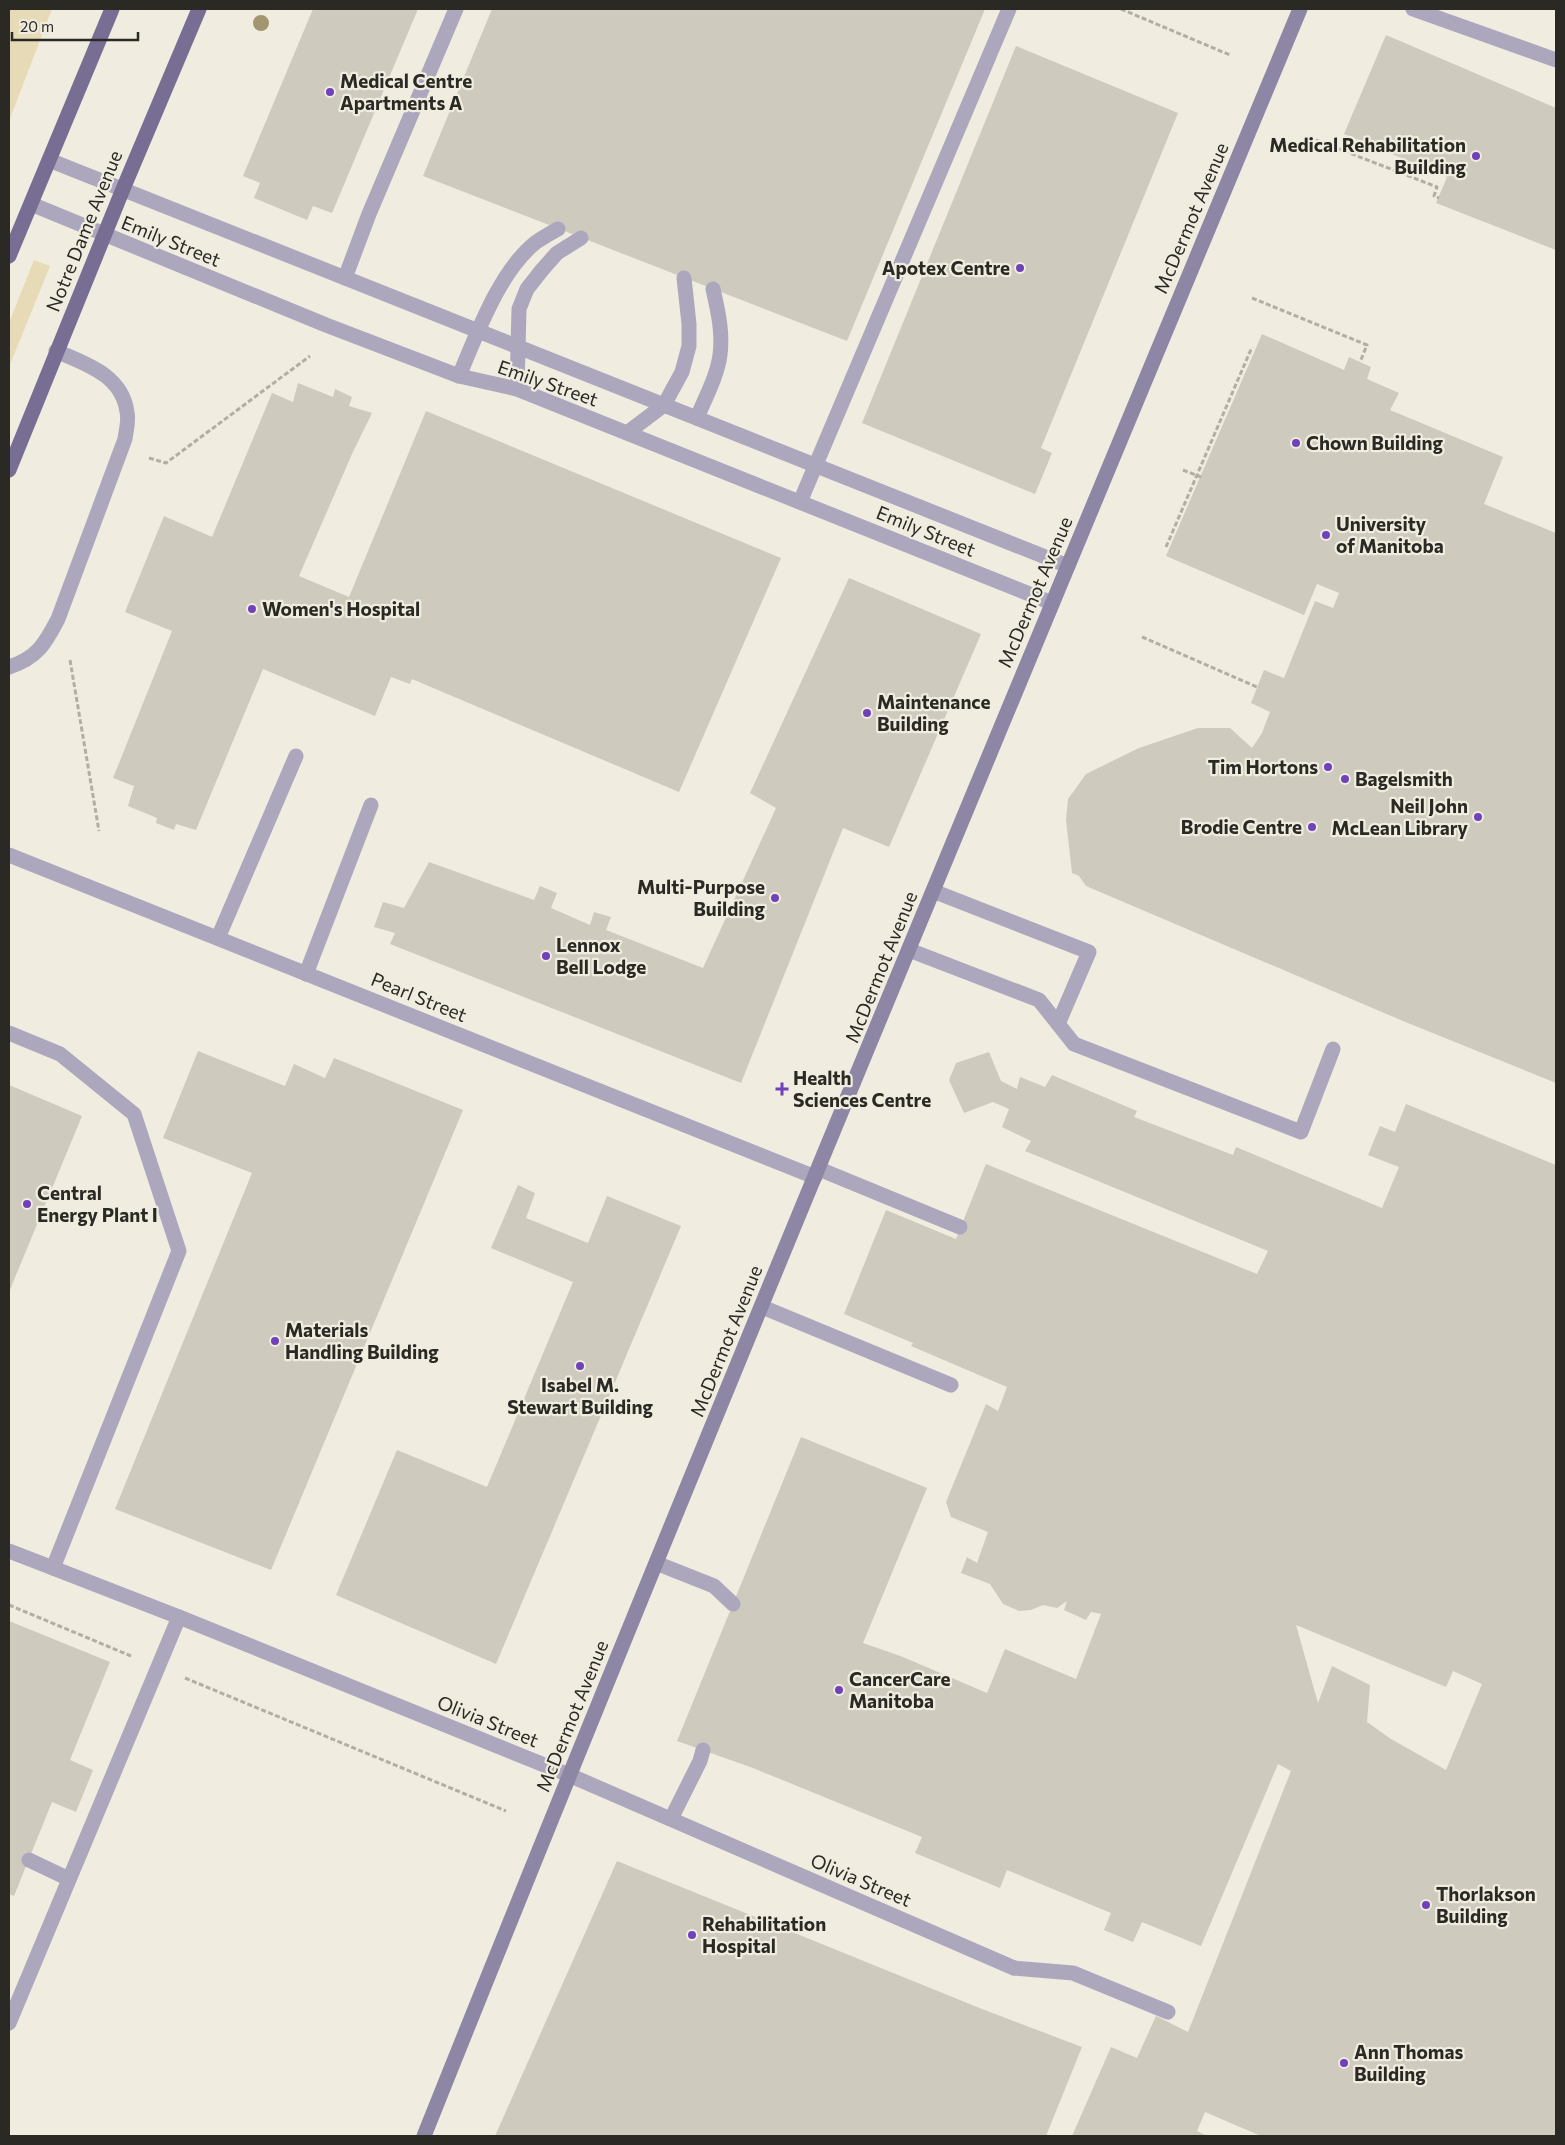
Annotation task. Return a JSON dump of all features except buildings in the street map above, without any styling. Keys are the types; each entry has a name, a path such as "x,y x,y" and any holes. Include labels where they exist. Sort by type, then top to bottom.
{"main road":[{"path":"9,256 112,9"},
{"name":"Notre Dame Avenue","path":"9,470 56,351 199,9"}],"street":[{"path":"344,278 369,214 456,9"},
{"path":"800,502 1010,9"},
{"name":"McDermot Avenue","path":"424,2136 656,1563 1052,603 1300,9"},
{"path":"1413,9 1556,60"},
{"name":"Emily Street","path":"49,160 1068,566"},
{"name":"Emily Street","path":"31,204 458,376 517,389 1052,603"},
{"path":"458,376 493,300 520,260 535,244 558,229"},
{"path":"517,389 519,309 527,290 557,253 581,238"},
{"path":"627,433 664,405 682,372 689,346 689,324 684,278"},
{"path":"697,418 714,377 720,355 721,334 713,289"},
{"path":"9,667 23,663 45,645 54,628 124,439 128,413 121,391 110,378 87,364 56,351"},
{"path":"218,938 296,756"},
{"path":"306,974 371,805"},
{"name":"Pearl Street","path":"9,855 306,974 960,1227"},
{"path":"933,891 1089,952 1058,1024"},
{"path":"909,950 1039,1000 1074,1044 1301,1132 1333,1049"},
{"path":"9,1033 60,1054 134,1114 178,1251 53,1568"},
{"path":"762,1307 951,1384"},
{"name":"Olivia Street","path":"9,1551 179,1616 569,1775 1014,1968 1073,1974 1168,2012"},
{"path":"656,1563 714,1586 733,1604"},
{"path":"9,2024 179,1616"},
{"path":"671,1819 700,1761 703,1750"},
{"path":"29,1860 69,1879"}],"path":[{"path":"1121,9 1230,55"},
{"path":"1316,140 1437,187 1434,196 1439,198"},
{"path":"1252,298 1367,345 1360,362"},
{"path":"1166,547 1199,476 1252,347"},
{"path":"148,450 148,458 166,463 310,356"},
{"path":"1183,470 1199,476"},
{"path":"1142,637 1257,686"},
{"path":"69,652 99,831"},
{"path":"9,1605 506,1811"}],"shaded area":[{"path":"9,9 52,9 9,121"},
{"path":"34,260 50,266 9,367 9,323"}],"place":[{"name":"Medical Centre Apartments A","path":"330,92"},
{"name":"Medical Rehabilitation Building","path":"1476,156"},
{"name":"Apotex Centre","path":"1020,268"},
{"name":"Chown Building","path":"1296,443"},
{"name":"University of Manitoba","path":"1326,535"},
{"name":"Women's Hospital","path":"252,609"},
{"name":"Maintenance Building","path":"867,713"},
{"name":"Tim Hortons","path":"1328,767"},
{"name":"Bagelsmith","path":"1345,779"},
{"name":"Neil John McLean Library","path":"1478,817"},
{"name":"Brodie Centre","path":"1312,827"},
{"name":"Multi-Purpose Building","path":"775,898"},
{"name":"Lennox Bell Lodge","path":"546,956"},
{"name":"Health Sciences Centre","path":"782,1089"},
{"name":"Central Energy Plant I","path":"27,1204"},
{"name":"Materials Handling Building","path":"275,1341"},
{"name":"Isabel M. Stewart Building","path":"580,1366"},
{"name":"CancerCare Manitoba","path":"839,1690"},
{"name":"Thorlakson Building","path":"1426,1905"},
{"name":"Rehabilitation Hospital","path":"692,1935"},
{"name":"Ann Thomas Building","path":"1344,2063"}]}
